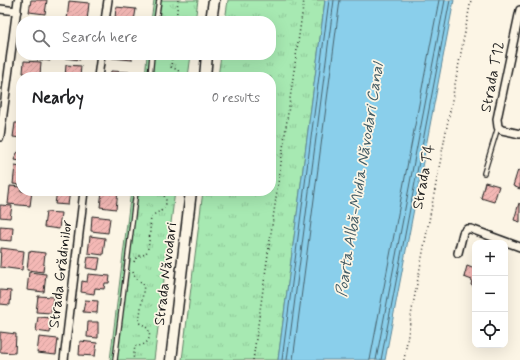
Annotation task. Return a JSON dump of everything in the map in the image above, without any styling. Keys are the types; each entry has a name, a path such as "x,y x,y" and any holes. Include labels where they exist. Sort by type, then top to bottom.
{"main road":[{"path":"212,16 214,0"},
{"path":"205,72 207,60"},
{"name":"Strada Năvodari","path":"171,360 190,196"}],"street":[{"path":"16,16 18,0"},
{"path":"106,16 108,0"},
{"path":"0,9 17,11"},
{"name":"Strada T12","path":"520,10 497,119 498,127 502,130 520,134"},
{"path":"0,137 16,18"},
{"path":"99,72 100,60"},
{"name":"Strada Grădinilor","path":"64,360 83,196"},
{"path":"458,253 463,233 467,229 471,229 520,247"}],"lane":[{"path":"157,16 159,0"},
{"path":"150,72 152,60"},
{"path":"484,173 498,127"},
{"path":"115,360 135,196"}],"path":[{"path":"176,16 178,0"},
{"path":"253,360 304,0"},
{"name":"Strada T4","path":"404,360 412,310 471,0"},
{"path":"172,60 171,67 178,70 179,72"},
{"path":"133,264 138,256 146,253 148,248 151,217 165,207 166,199 164,196"},
{"path":"132,268 135,277 144,285 139,323 148,329 150,336 143,346 135,346 133,360"}],"green space":[{"path":"154,0 198,0 196,16 152,16"},
{"path":"228,0 325,0 278,360 182,360 202,196 276,196 276,72 219,72 220,60 276,60 276,16 226,16"},
{"path":"147,60 190,60 189,72 145,72"},
{"path":"130,196 174,196 154,360 110,360"}],"water":[{"name":"Poarta Albă-Midia Năvodari Canal","path":"325,0 454,0 385,360 278,360"}],"building":[{"path":"31,0 47,0 45,14 29,12"},
{"path":"69,1 89,3 88,16 67,16"},
{"path":"116,7 136,9 135,16 115,16"},
{"path":"24,61 41,62 40,72 23,72"},
{"path":"66,65 81,66 80,72 65,72"},
{"path":"15,123 16,123 16,137 13,137"},
{"path":"15,166 16,184 13,184"},
{"path":"518,170 520,171 520,189 513,186"},
{"path":"485,182 499,186 494,202 481,198"},
{"path":"10,186 16,187 16,196 31,196 30,206 8,204"},
{"path":"56,196 69,196 68,205 55,204"},
{"path":"101,196 117,196 116,209 100,207"},
{"path":"519,203 520,204 520,222 514,220"},
{"path":"0,205 12,206 10,218 0,217"},
{"path":"46,212 61,213 59,229 44,227"},
{"path":"92,216 110,218 108,233 91,231"},
{"path":"0,226 13,227 12,241 0,240"},
{"path":"90,236 105,238 103,255 88,253"},
{"path":"1,248 24,251 22,270 0,267"},
{"path":"29,251 45,253 43,272 27,270"},
{"path":"88,257 100,258 98,270 86,268"},
{"path":"467,266 472,268 472,280 464,277"},
{"path":"29,272 46,274 44,292 27,290"},
{"path":"88,274 110,276 109,283 105,283 104,289 95,288 94,294 81,292 82,281 87,282"},
{"path":"0,290 11,291 10,305 0,304"},
{"path":"38,296 53,297 51,313 36,312"},
{"path":"85,300 98,301 97,313 83,312"},
{"path":"38,317 52,318 50,333 36,331"},
{"path":"88,322 98,322 98,338 87,337"},
{"path":"0,332 16,334 15,353 0,352"},
{"path":"39,337 58,339 56,355 37,353"},
{"path":"80,341 97,343 95,356 79,355"}]}
